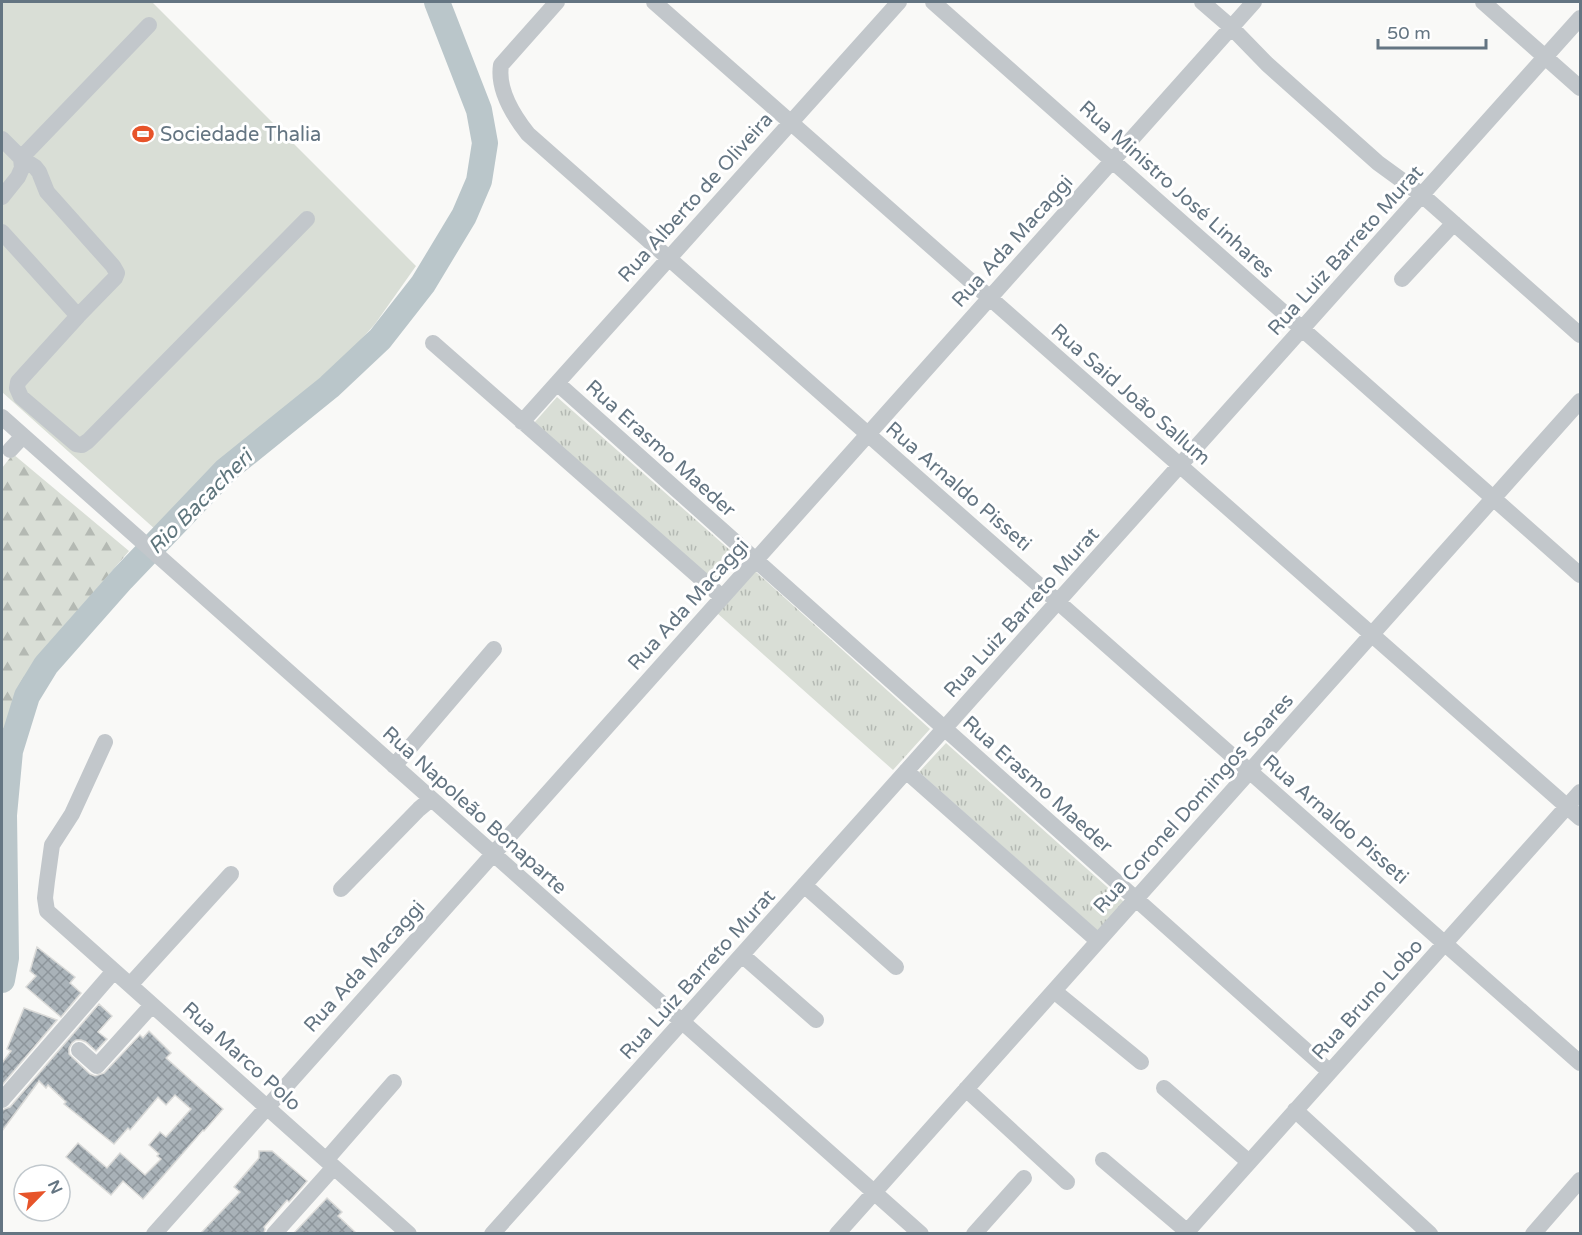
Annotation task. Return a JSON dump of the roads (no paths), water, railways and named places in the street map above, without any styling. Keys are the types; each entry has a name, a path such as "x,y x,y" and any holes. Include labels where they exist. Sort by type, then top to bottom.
{"street":[{"name":"Rua Arnaldo Pisseti","path":"557,2 501,65 499,75 507,100 528,134 1581,1063"},
{"name":"Rua Said João Sallum","path":"654,2 1581,818"},
{"name":"Rua Alberto de Oliveira","path":"522,422 899,2"},
{"name":"Rua Ministro José Linhares","path":"933,2 1581,575"},
{"path":"1202,2 1231,27 1276,57 1382,152 1422,195 1581,335"},
{"name":"Rua Ada Macaggi","path":"154,1233 1254,2"},
{"path":"1483,2 1581,88"},
{"name":"Rua Luiz Barreto Murat","path":"492,1233 1581,18"},
{"path":"2,197 18,177 22,168 21,158 149,25"},
{"path":"2,139 21,158 35,167 47,192 117,273 115,278 18,382 17,388 21,397 76,444 82,445 307,219"},
{"path":"1402,279 1454,223"},
{"path":"2,232 78,316"},
{"path":"433,343 722,597"},
{"name":"Rua Erasmo Maeder","path":"557,383 1330,1072"},
{"name":"Rua Coronel Domingos Soares","path":"837,1233 1581,401"},
{"name":"Rua Napoleão Bonaparte","path":"2,417 921,1233"},
{"path":"10,450 23,436"},
{"path":"394,766 494,650"},
{"name":"Rua Marco Polo","path":"105,742 72,814 52,845 46,881 47,911 409,1233"},
{"path":"906,771 1098,941"},
{"name":"Rua Bruno Lobo","path":"1187,1232 1581,792"},
{"path":"341,889 419,808 431,799"},
{"path":"130,985 231,874"},
{"path":"804,885 896,967"},
{"path":"742,955 816,1020"},
{"path":"2,1100 114,970"},
{"path":"1054,990 1141,1062"},
{"path":"79,1050 97,1066 152,1005"},
{"path":"274,1233 394,1082"},
{"path":"1164,1088 1249,1162"},
{"path":"966,1089 1067,1182"},
{"path":"1295,1110 1430,1233"},
{"path":"1103,1160 1187,1232"},
{"path":"974,1233 1024,1178"},
{"path":"1533,1233 1581,1180"}],"waterway":[{"name":"Rio Bacacheri","path":"2,980 6,958 4,815 10,751 27,696 46,665 122,579 226,470 329,387 380,339 423,284 464,216 479,181 485,143 479,110 437,2"}],"place":[{"name":"Sociedade Thalia","path":"143,134"}]}
